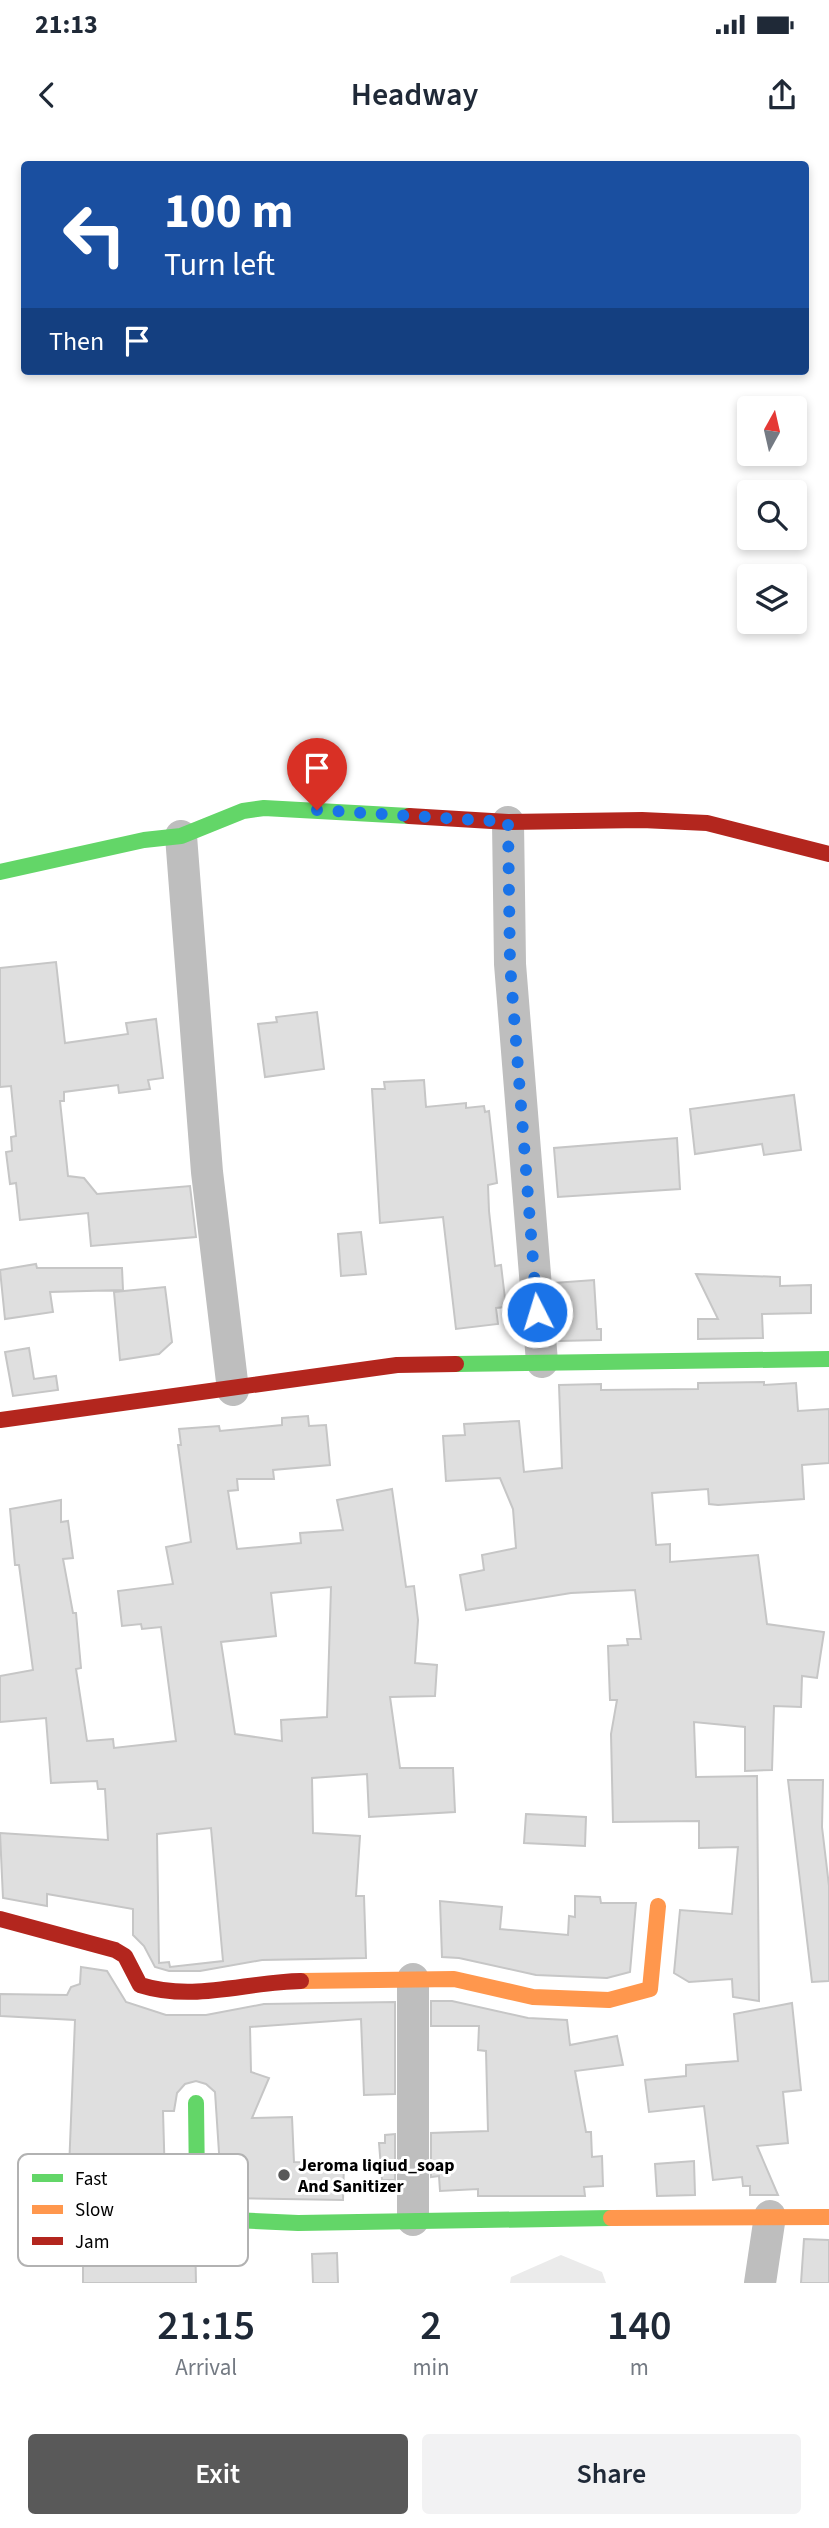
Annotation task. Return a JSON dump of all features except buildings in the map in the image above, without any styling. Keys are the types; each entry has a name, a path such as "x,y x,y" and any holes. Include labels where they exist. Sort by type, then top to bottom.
{"street":[{"path":"0,872 144,840 181,836 243,811 264,808 508,822 642,820 707,823 829,854"},
{"path":"508,822 510,964 542,1362"},
{"path":"181,836 207,1172 233,1390"},
{"path":"0,1416 233,1390 397,1365 829,1359"},
{"path":"0,1919 44,1929 65,1939 115,1950 125,1956 140,1985 166,1993 202,1993 262,1982 454,1979 533,1997 609,2000 650,1989 657,1906"},
{"path":"413,1979 413,2220"},
{"path":"196,2103 197,2154"},
{"path":"760,2283 770,2216"},
{"path":"248,2221 298,2223 829,2217"}],"shaded area":[{"path":"561,2255 602,2272 606,2283 510,2283 511,2277"}],"traffic: fast":[{"path":"0,872 144,840 181,836 243,811 264,808 409,816"},
{"path":"456,1364 829,1359"},
{"path":"196,2103 197,2154"},
{"path":"248,2221 298,2223 611,2218"}],"traffic: slow":[{"path":"301,1981 454,1979 533,1997 609,2000 650,1989 658,1906"},
{"path":"611,2218 829,2217"}],"traffic: jam":[{"path":"409,816 508,822 642,820 707,823 829,854"},
{"path":"0,1420 397,1365 456,1364"},
{"path":"0,1919 115,1950 125,1956 140,1985 160,1990 220,1990 301,1981"}],"place":[{"name":"Jeroma liqiud_soap And Sanitizer","path":"284,2175"}],"route":[{"path":"317,810 508,822 510,964 521,1137 537,1312"}]}
